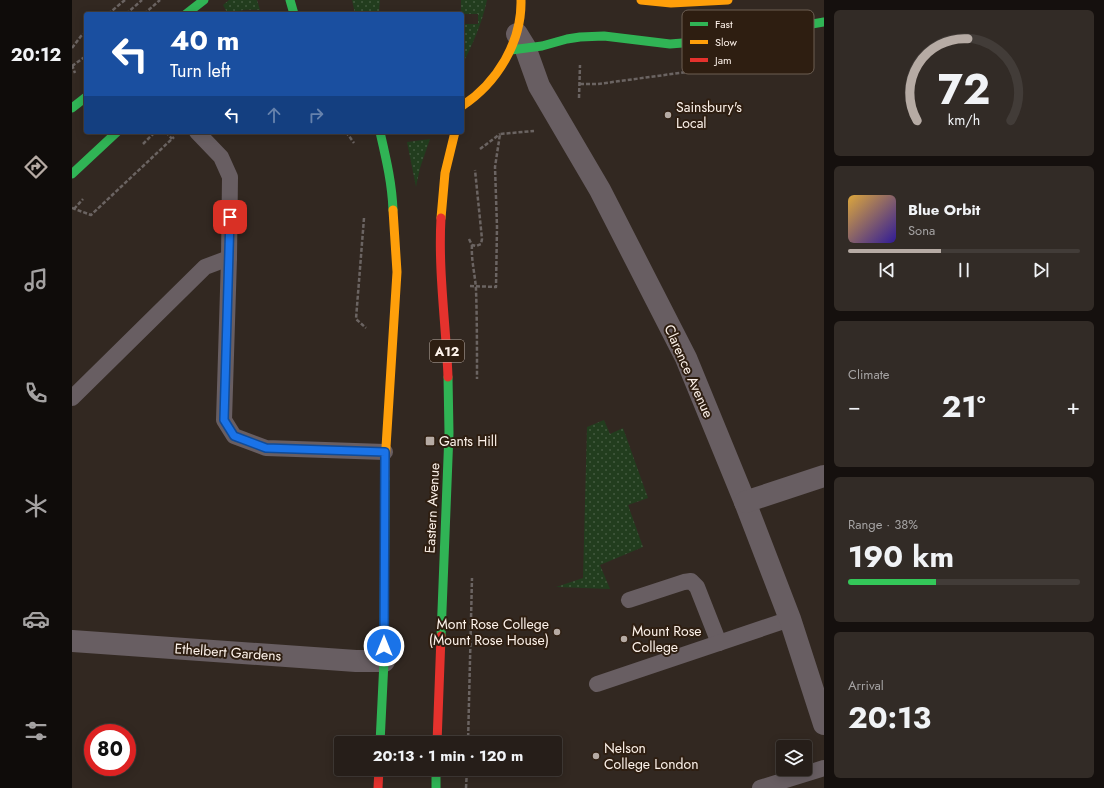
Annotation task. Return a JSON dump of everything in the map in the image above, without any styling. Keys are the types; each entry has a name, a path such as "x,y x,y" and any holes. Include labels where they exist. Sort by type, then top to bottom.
{"main road":[{"path":"189,12 204,0"},
{"path":"290,0 293,12"},
{"path":"465,104 481,91 518,44 521,0"},
{"path":"642,0 671,3 728,0"},
{"path":"814,24 824,22"},
{"path":"518,44 542,46 574,38 598,36 670,44 682,43"},
{"path":"72,108 84,99"},
{"path":"72,174 115,134"},
{"path":"380,134 392,190 397,272 385,452 384,661 380,736"},
{"name":"Eastern Avenue","path":"437,736 449,433 447,355 440,236 445,173 455,134"},
{"path":"378,788 379,776"},
{"path":"436,776 436,788"}],"street":[{"name":"Clarence Avenue","path":"518,44 539,86 600,190 686,358 745,502 790,619 824,724"},
{"path":"745,502 824,476"},
{"name":"Ethelbert Gardens","path":"72,641 356,661 384,661"}],"lane":[{"path":"199,134 221,157 230,177 224,420 234,436 266,448 385,452"},
{"path":"72,398 205,266 229,258"},
{"path":"629,600 691,581 698,587 718,643"},
{"path":"597,684 790,619"},
{"path":"760,788 824,768"}],"path":[{"path":"110,12 125,0"},
{"path":"128,12 142,0"},
{"path":"146,12 160,0"},
{"path":"72,48 84,34"},
{"path":"72,66 84,57"},
{"path":"579,99 581,62"},
{"path":"579,84 598,84 682,73"},
{"path":"476,153 500,134 540,131"},
{"path":"80,202 73,208 91,215 172,139 168,134"},
{"path":"468,286 496,287 497,227 495,167 500,134"},
{"path":"472,245 476,246 481,244 482,239 475,167"},
{"path":"356,319 364,218"},
{"path":"470,240 472,245 472,263 476,286"},
{"path":"468,736 472,572"},
{"path":"466,788 467,776"}],"green space":[{"path":"229,0 257,0 260,10 227,12 223,5"},
{"path":"352,0 380,0 379,12 355,12"},
{"path":"461,0 487,0 477,33 464,61 464,24 478,24 478,14 464,14 464,12 461,12"},
{"path":"430,139 420,168 416,187 407,142"},
{"path":"604,420 610,434 623,428 648,498 628,505 643,547 600,565 610,589 556,587 583,578 587,427"}],"traffic: fast":[{"path":"189,12 204,0"},
{"path":"290,0 293,12"},
{"path":"814,24 824,22"},
{"path":"511,50 542,46 580,37 604,36 670,44 682,43"},
{"path":"72,108 84,99"},
{"path":"72,174 115,134"},
{"path":"380,134 390,180 393,210"},
{"path":"441,636 449,433 448,377"},
{"path":"380,736 384,661 385,479"},
{"path":"436,776 436,788"}],"traffic: slow":[{"path":"464,105 475,97 486,86 505,60 517,31 521,0"},
{"path":"641,0 671,3 728,0"},
{"path":"441,218 445,173 455,134"},
{"path":"385,479 397,272 393,210"}],"traffic: jam":[{"path":"441,218 441,278 448,377"},
{"path":"437,736 441,636"},
{"path":"378,788 379,776"}],"place":[{"name":"Sainsbury's Local","path":"668,115"},
{"name":"Gants Hill","path":"430,441"},
{"name":"Mont Rose College (Mount Rose House)","path":"557,632"},
{"name":"Mount Rose College","path":"624,639"},
{"name":"Nelson College London","path":"596,756"}],"route":[{"path":"230,217 224,420 234,436 266,448 385,452 384,646"}]}
